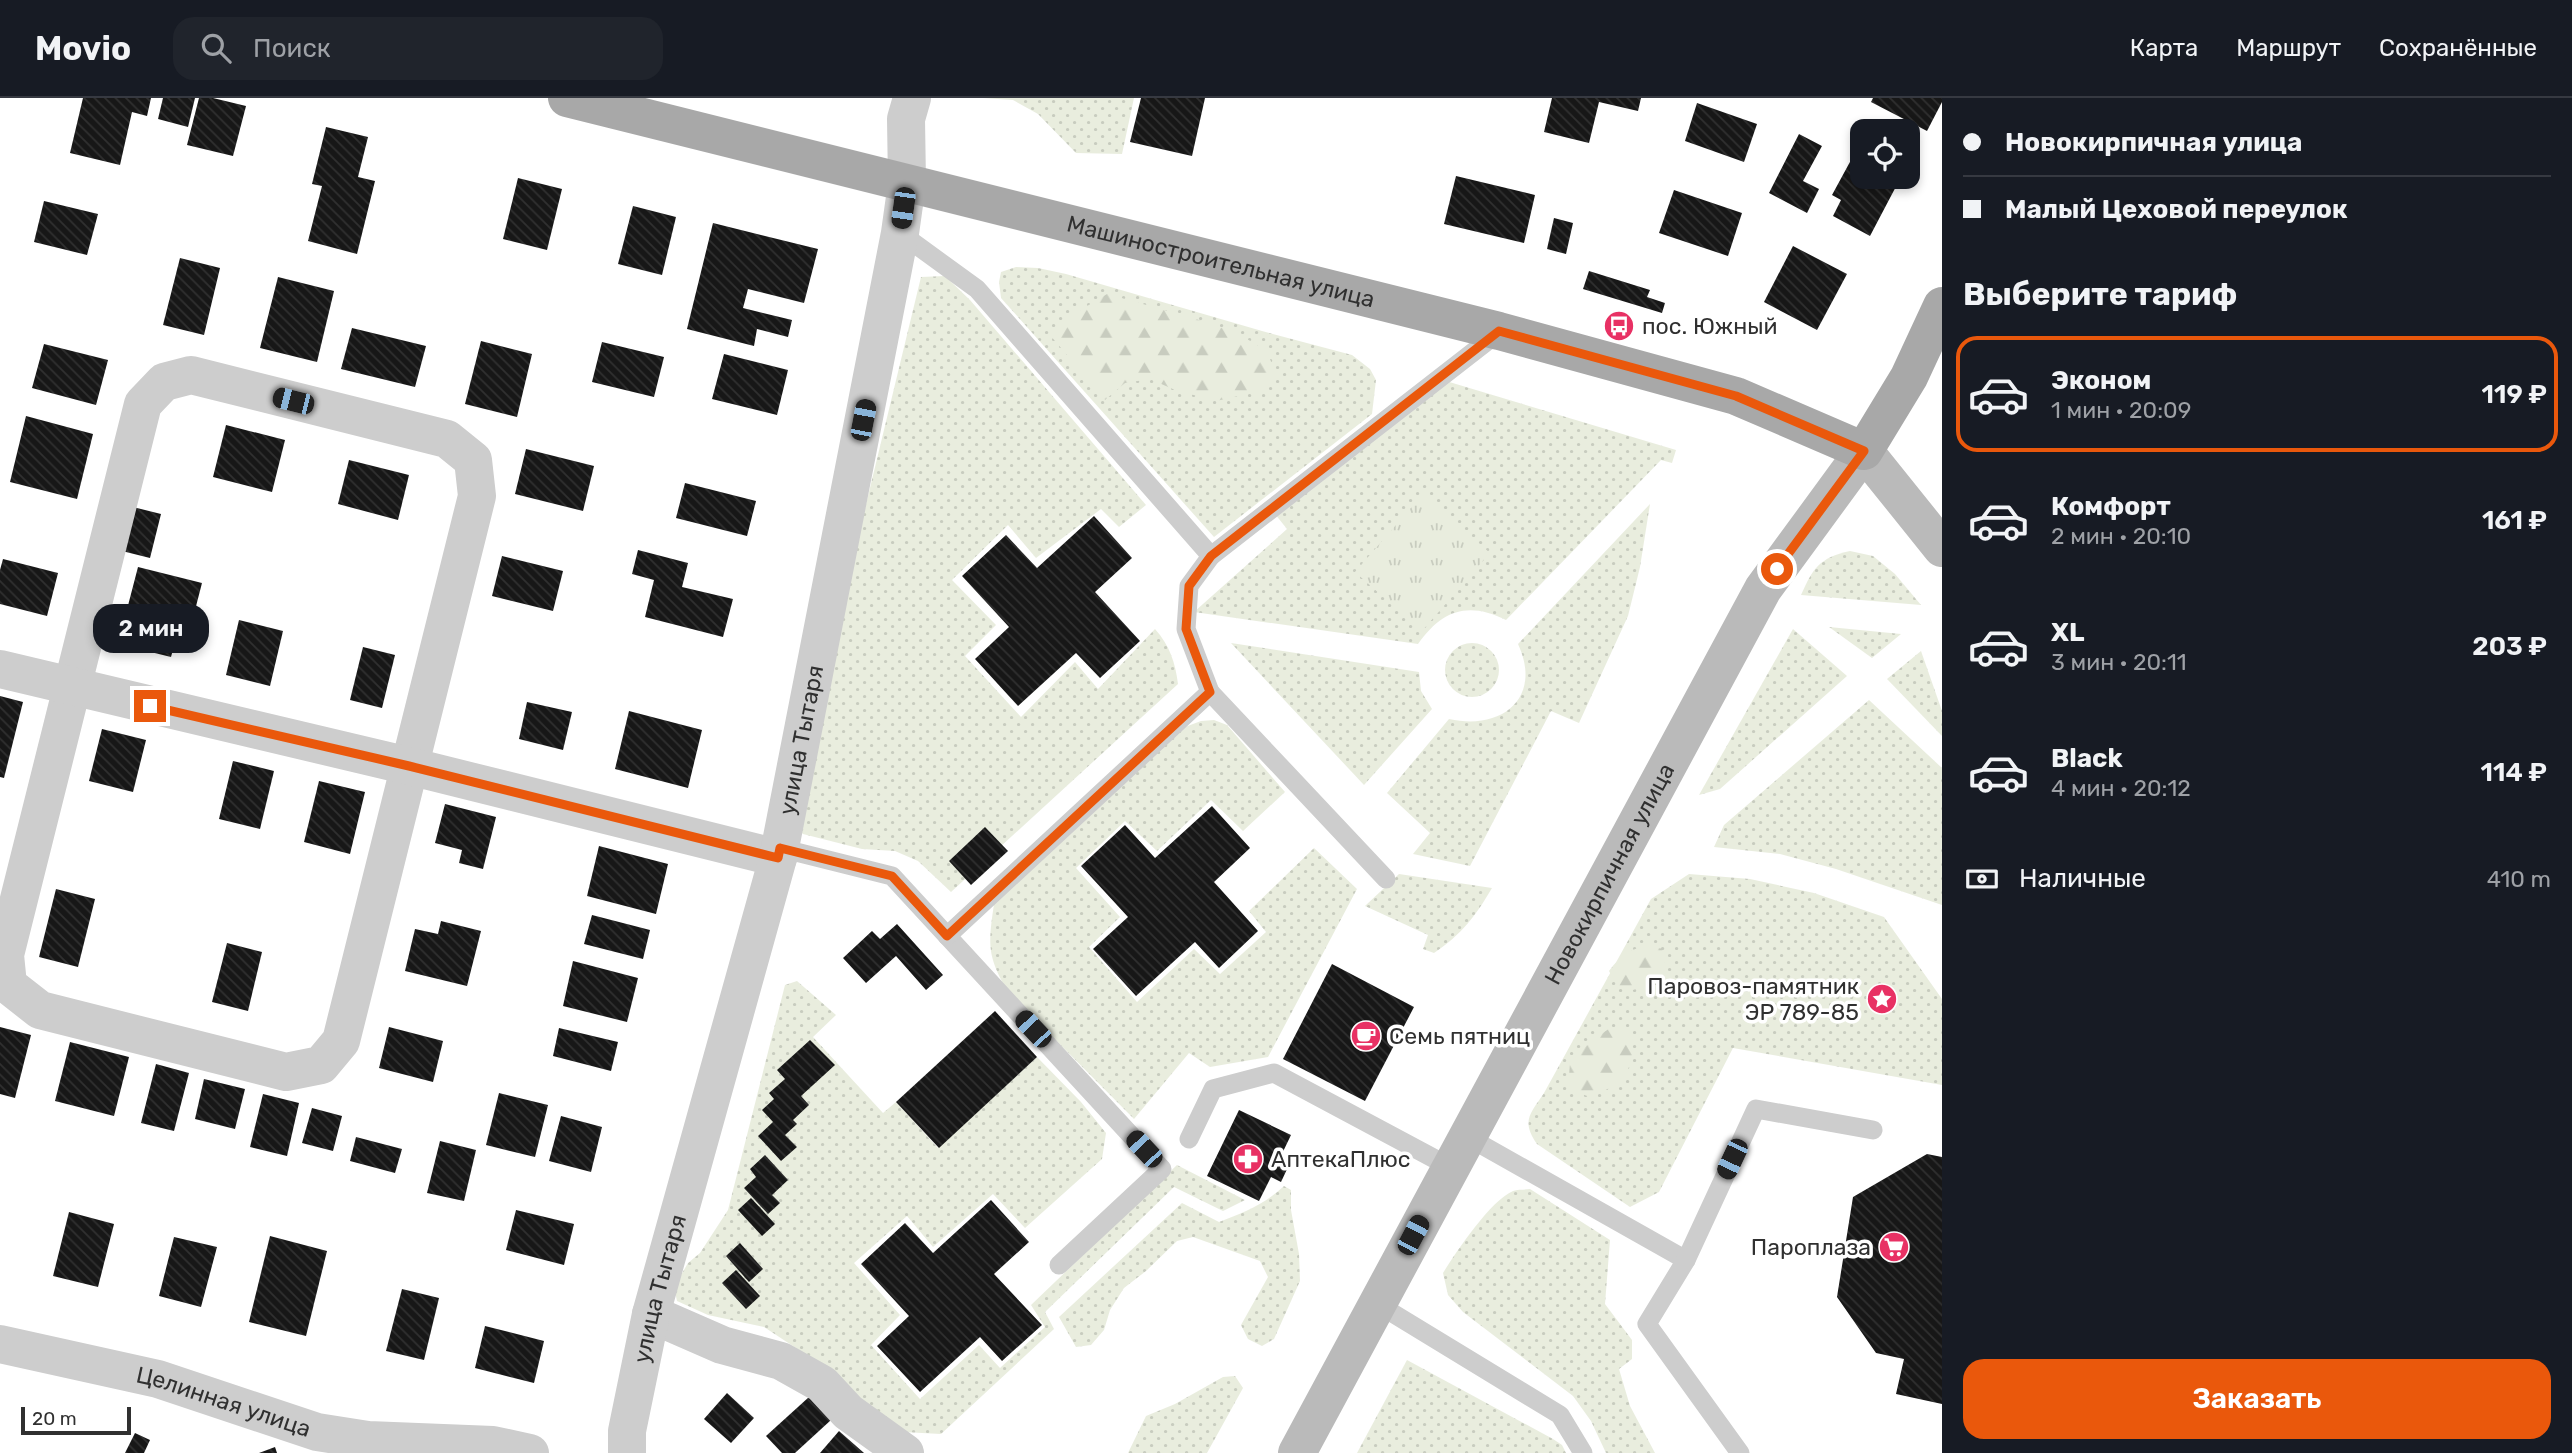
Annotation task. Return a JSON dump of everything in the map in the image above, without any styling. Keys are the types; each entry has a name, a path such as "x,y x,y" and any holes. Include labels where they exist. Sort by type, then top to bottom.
{"main road":[{"name":"Машиностроительная улица","path":"567,98 1499,331 1736,396 1864,451"},
{"name":"Новокирпичная улица","path":"1297,1453 1763,589 1864,451 1909,377 1942,306"},
{"path":"1864,451 1942,548"}],"street":[{"name":"улица Тытаря","path":"627,1453 627,1431 651,1314 779,853 900,233 907,183 906,119 912,98"},
{"path":"191,375 447,439 472,460 477,496 409,766 341,1041 320,1065 286,1072 40,1010 8,985 5,956 143,404 164,382 191,375"},
{"path":"0,669 779,853"},
{"path":"651,1314 722,1345 781,1361 822,1384 848,1412 905,1453"},
{"name":"Целинная улица","path":"0,1344 158,1379 317,1432 411,1448 494,1445 530,1453"}],"lane":[{"path":"900,233 977,289 1211,556"},
{"path":"1386,879 1210,692 1186,629 1189,586 1211,556 1499,331"},
{"path":"947,936 1210,692"},
{"path":"779,853 892,876 1162,1169 1059,1265"},
{"path":"1189,1139 1213,1089 1273,1073 1458,1152 1686,1260"},
{"path":"1740,1453 1647,1324 1686,1260 1756,1109 1873,1130"},
{"path":"1376,1303 1560,1415 1583,1453"}],"green space":[{"path":"983,98 1134,98 1122,154 1076,153 1038,114 1013,100"},
{"path":"1016,267 1066,274 1352,355 1370,369 1376,380 1372,414 1214,537 1001,298 1001,272"},
{"path":"945,276 970,300 1146,505 1119,527 1101,509 1036,558 1008,525 952,580 996,625 965,656 1021,717 1075,662 1098,689 1155,629 1171,655 1178,684 951,892 918,861 895,851 862,849 803,834 795,826 839,616 921,277"},
{"path":"1107,294 1237,333 1267,351 1275,372 1265,390 1216,401 1175,390 1150,379 1125,383 1105,400 1050,335 1069,317"},
{"path":"1446,381 1676,450 1672,463 1661,460 1506,620 1480,611 1457,612 1437,623 1418,644 1194,612 1287,529 1275,514"},
{"path":"1423,494 1490,553 1422,631 1355,572"},
{"path":"1650,504 1640,567 1628,616 1579,723 1551,711 1470,866 1413,854 1430,833 1387,793 1449,719 1486,720 1501,715 1513,706 1521,695 1525,680 1524,663 1518,644"},
{"path":"1850,551 1873,556 1895,574 1921,605 1801,595 1818,565 1831,557"},
{"path":"1829,627 1901,634 1872,658"},
{"path":"1793,629 1847,676 1720,789 1699,795"},
{"path":"1231,643 1419,672 1421,691 1432,709 1364,785"},
{"path":"1477,643 1487,647 1495,655 1499,670 1495,685 1487,693 1467,697 1457,693 1449,685 1445,665 1449,655 1457,647"},
{"path":"1921,651 1942,711 1942,736 1887,679"},
{"path":"1869,700 1942,768 1942,905 1836,869 1780,854 1714,847 1724,825"},
{"path":"1214,720 1227,725 1285,792 1243,831 1211,800 1157,851 1125,821 1076,868 1120,917 1089,947 1137,1002 1194,949 1220,974 1266,932 1249,911 1314,848 1357,889 1268,1057 1210,1067 1189,1053 1134,1119 1008,992 996,969 991,950 994,904 1185,727"},
{"path":"1399,874 1492,888 1467,924 1434,953 1423,949 1428,935 1365,906"},
{"path":"1689,874 1750,879 1814,893 1884,917 1942,999 1942,1085 1733,1048 1659,1192 1630,1207 1537,1144 1528,1123 1651,899"},
{"path":"1652,945 1662,949 1665,961 1663,974 1640,988 1627,990 1621,987 1609,971 1628,953"},
{"path":"797,981 836,1015 813,1037 883,1113 896,1102 938,1148 1037,1057 1081,1102 1106,1133 1102,1159 1025,1228 993,1194 933,1247 907,1216 854,1263 900,1315 871,1345 920,1399 979,1345 1000,1368 1045,1327 1031,1305 1177,1165 1245,1200 1223,1211 1174,1187 1045,1312 1054,1329 941,1434 903,1432 802,1352 764,1327 708,1315 677,1301 674,1287 688,1263 700,1253 728,1210 785,985"},
{"path":"1610,1028 1632,1033 1632,1057 1625,1074 1612,1086 1590,1097 1568,1089 1570,1063 1589,1043"},
{"path":"1284,1186 1291,1190 1300,1281 1274,1339 1262,1346 1248,1339 1241,1325 1268,1277 1260,1261 1193,1237 1177,1241 1124,1288 1110,1310 1104,1330 1091,1345 1076,1347 1059,1317 1182,1203 1219,1222 1261,1203"},
{"path":"1530,1189 1610,1240 1605,1304 1632,1340 1632,1359 1619,1369 1630,1406 1655,1453 1606,1453 1591,1421 1573,1396 1463,1312 1448,1295 1443,1273 1475,1228 1504,1196 1515,1190"},
{"path":"1407,1360 1553,1439 1562,1445 1566,1453 1357,1453"},
{"path":"1235,1376 1243,1388 1207,1453 1128,1453 1146,1416 1175,1404 1223,1377"}],"building":[{"path":"83,98 151,98 147,116 132,112 120,165 70,153"},
{"path":"163,98 195,98 188,127 158,119"},
{"path":"199,98 213,98 246,106 233,156 187,145"},
{"path":"1141,98 1205,98 1192,156 1130,142"},
{"path":"1552,98 1641,98 1638,111 1599,102 1589,143 1544,132"},
{"path":"1873,98 1942,98 1927,131 1920,127 1920,119 1904,119 1871,102"},
{"path":"1697,103 1757,124 1744,162 1685,141"},
{"path":"326,127 368,137 358,177 375,181 357,254 308,241 322,186 312,184"},
{"path":"1799,134 1822,146 1803,181 1819,189 1807,213 1769,193"},
{"path":"1850,162 1850,189 1895,189 1870,236 1833,216 1841,200 1832,195"},
{"path":"1456,176 1535,195 1524,243 1444,224"},
{"path":"518,178 562,189 547,250 503,239"},
{"path":"1674,190 1742,213 1728,256 1659,233"},
{"path":"44,201 98,214 87,255 34,242"},
{"path":"633,206 676,217 662,275 618,264"},
{"path":"1554,218 1573,223 1566,254 1547,249"},
{"path":"713,223 818,249 804,303 748,289 743,308 792,320 788,337 757,329 754,346 687,329"},
{"path":"1793,246 1847,274 1817,330 1764,302"},
{"path":"180,258 220,268 204,335 163,325"},
{"path":"1589,271 1650,290 1647,297 1665,303 1662,313 1583,289"},
{"path":"278,277 334,291 317,362 260,348"},
{"path":"352,328 426,346 415,387 341,369"},
{"path":"481,341 532,354 517,417 465,404"},
{"path":"602,342 664,357 654,397 592,382"},
{"path":"44,344 108,360 96,405 32,388"},
{"path":"724,354 788,370 777,415 712,399"},
{"path":"26,416 93,434 77,499 10,482"},
{"path":"226,425 285,440 272,492 213,477"},
{"path":"526,449 594,466 583,511 515,494"},
{"path":"349,460 409,475 398,520 338,504"},
{"path":"685,483 756,501 747,536 676,518"},
{"path":"133,507 161,514 150,558 122,551"},
{"path":"1094,516 1132,558 1095,592 1140,641 1100,678 1076,653 1018,706 975,659 1009,627 962,576 1006,535 1037,568"},
{"path":"638,550 688,563 682,587 733,599 723,637 645,617 654,580 632,574"},
{"path":"502,556 563,571 553,611 492,596"},
{"path":"3,559 58,573 47,616 0,604 0,570"},
{"path":"138,567 202,583 194,614 183,611 171,657 118,644"},
{"path":"239,620 283,631 270,686 226,675"},
{"path":"363,647 395,655 382,708 350,700"},
{"path":"0,696 23,702 4,778 0,777"},
{"path":"527,702 572,712 563,750 519,739"},
{"path":"629,711 702,730 688,788 615,769"},
{"path":"102,729 146,740 133,792 89,781"},
{"path":"233,761 274,771 260,829 219,819"},
{"path":"319,781 365,792 350,854 304,842"},
{"path":"445,804 496,817 483,869 459,863 462,850 435,843"},
{"path":"1212,806 1250,848 1214,882 1258,931 1219,968 1195,942 1136,996 1093,949 1128,917 1081,866 1125,825 1155,858"},
{"path":"985,827 1008,851 971,885 949,861"},
{"path":"599,846 668,864 656,914 587,896"},
{"path":"56,889 95,899 78,967 39,957"},
{"path":"592,915 650,930 643,959 584,944"},
{"path":"441,921 481,931 467,986 405,971 415,929 438,934"},
{"path":"897,924 943,975 926,990 896,956 866,983 843,958 872,931 880,939"},
{"path":"227,943 262,952 248,1011 212,1002"},
{"path":"573,961 638,978 627,1022 563,1006"},
{"path":"1332,964 1414,1007 1365,1101 1283,1059"},
{"path":"995,1011 1037,1057 939,1148 896,1102"},
{"path":"0,1027 31,1035 15,1098 0,1094"},
{"path":"389,1027 443,1041 433,1082 379,1068"},
{"path":"559,1028 618,1042 611,1071 553,1056"},
{"path":"810,1040 835,1065 801,1096 809,1105 793,1120 797,1124 785,1135 797,1147 781,1161 758,1136 773,1122 762,1110 774,1099 769,1093 785,1079 777,1070"},
{"path":"70,1042 129,1057 114,1116 55,1101"},
{"path":"156,1064 189,1073 174,1131 141,1123"},
{"path":"204,1079 245,1089 235,1129 195,1119"},
{"path":"499,1093 548,1105 535,1157 486,1145"},
{"path":"263,1094 299,1103 287,1156 250,1147"},
{"path":"312,1108 342,1116 333,1151 302,1143"},
{"path":"1239,1110 1291,1135 1279,1160 1289,1165 1281,1182 1271,1177 1259,1201 1207,1176"},
{"path":"561,1116 602,1127 591,1172 549,1161"},
{"path":"356,1137 402,1149 395,1173 350,1161"},
{"path":"440,1141 476,1150 464,1201 427,1193"},
{"name":"Пароплаза","path":"1927,1154 1942,1157 1942,1404 1896,1394 1904,1359 1876,1353 1837,1297 1853,1197"},
{"path":"765,1155 788,1180 772,1195 780,1203 768,1214 744,1188 756,1177 750,1169"},
{"path":"751,1198 775,1224 762,1236 738,1210"},
{"path":"991,1200 1029,1242 994,1274 1042,1325 1002,1361 980,1337 920,1392 877,1346 909,1316 861,1264 905,1223 933,1253"},
{"path":"516,1210 574,1224 564,1265 506,1250"},
{"path":"69,1212 114,1224 98,1287 53,1276"},
{"path":"270,1236 327,1251 306,1336 249,1322"},
{"path":"174,1237 217,1247 201,1307 159,1296"},
{"path":"740,1243 763,1269 749,1282 726,1256"},
{"path":"736,1270 760,1296 746,1309 722,1283"},
{"path":"402,1289 439,1298 424,1360 386,1351"},
{"path":"485,1326 544,1341 534,1383 475,1368"},
{"path":"727,1393 754,1418 731,1443 704,1419"},
{"path":"809,1397 831,1420 795,1453 782,1453 766,1436"},
{"path":"839,1431 864,1453 820,1453"},
{"path":"135,1433 150,1440 144,1453 125,1453"},
{"path":"275,1447 277,1453 259,1453"}],"place":[{"name":"пос. Южный","path":"1619,326"},
{"name":"Паровоз-памятник ЭР 789-85","path":"1882,999"},
{"name":"Семь пятниц","path":"1366,1036"},
{"name":"АптекаПлюс","path":"1248,1159"},
{"name":"Пароплаза","path":"1894,1247"}],"route":[{"path":"150,706 409,766 778,858 780,848 892,876 947,936 1210,692 1186,629 1189,586 1211,556 1499,331 1736,396 1864,451 1777,569"}]}
